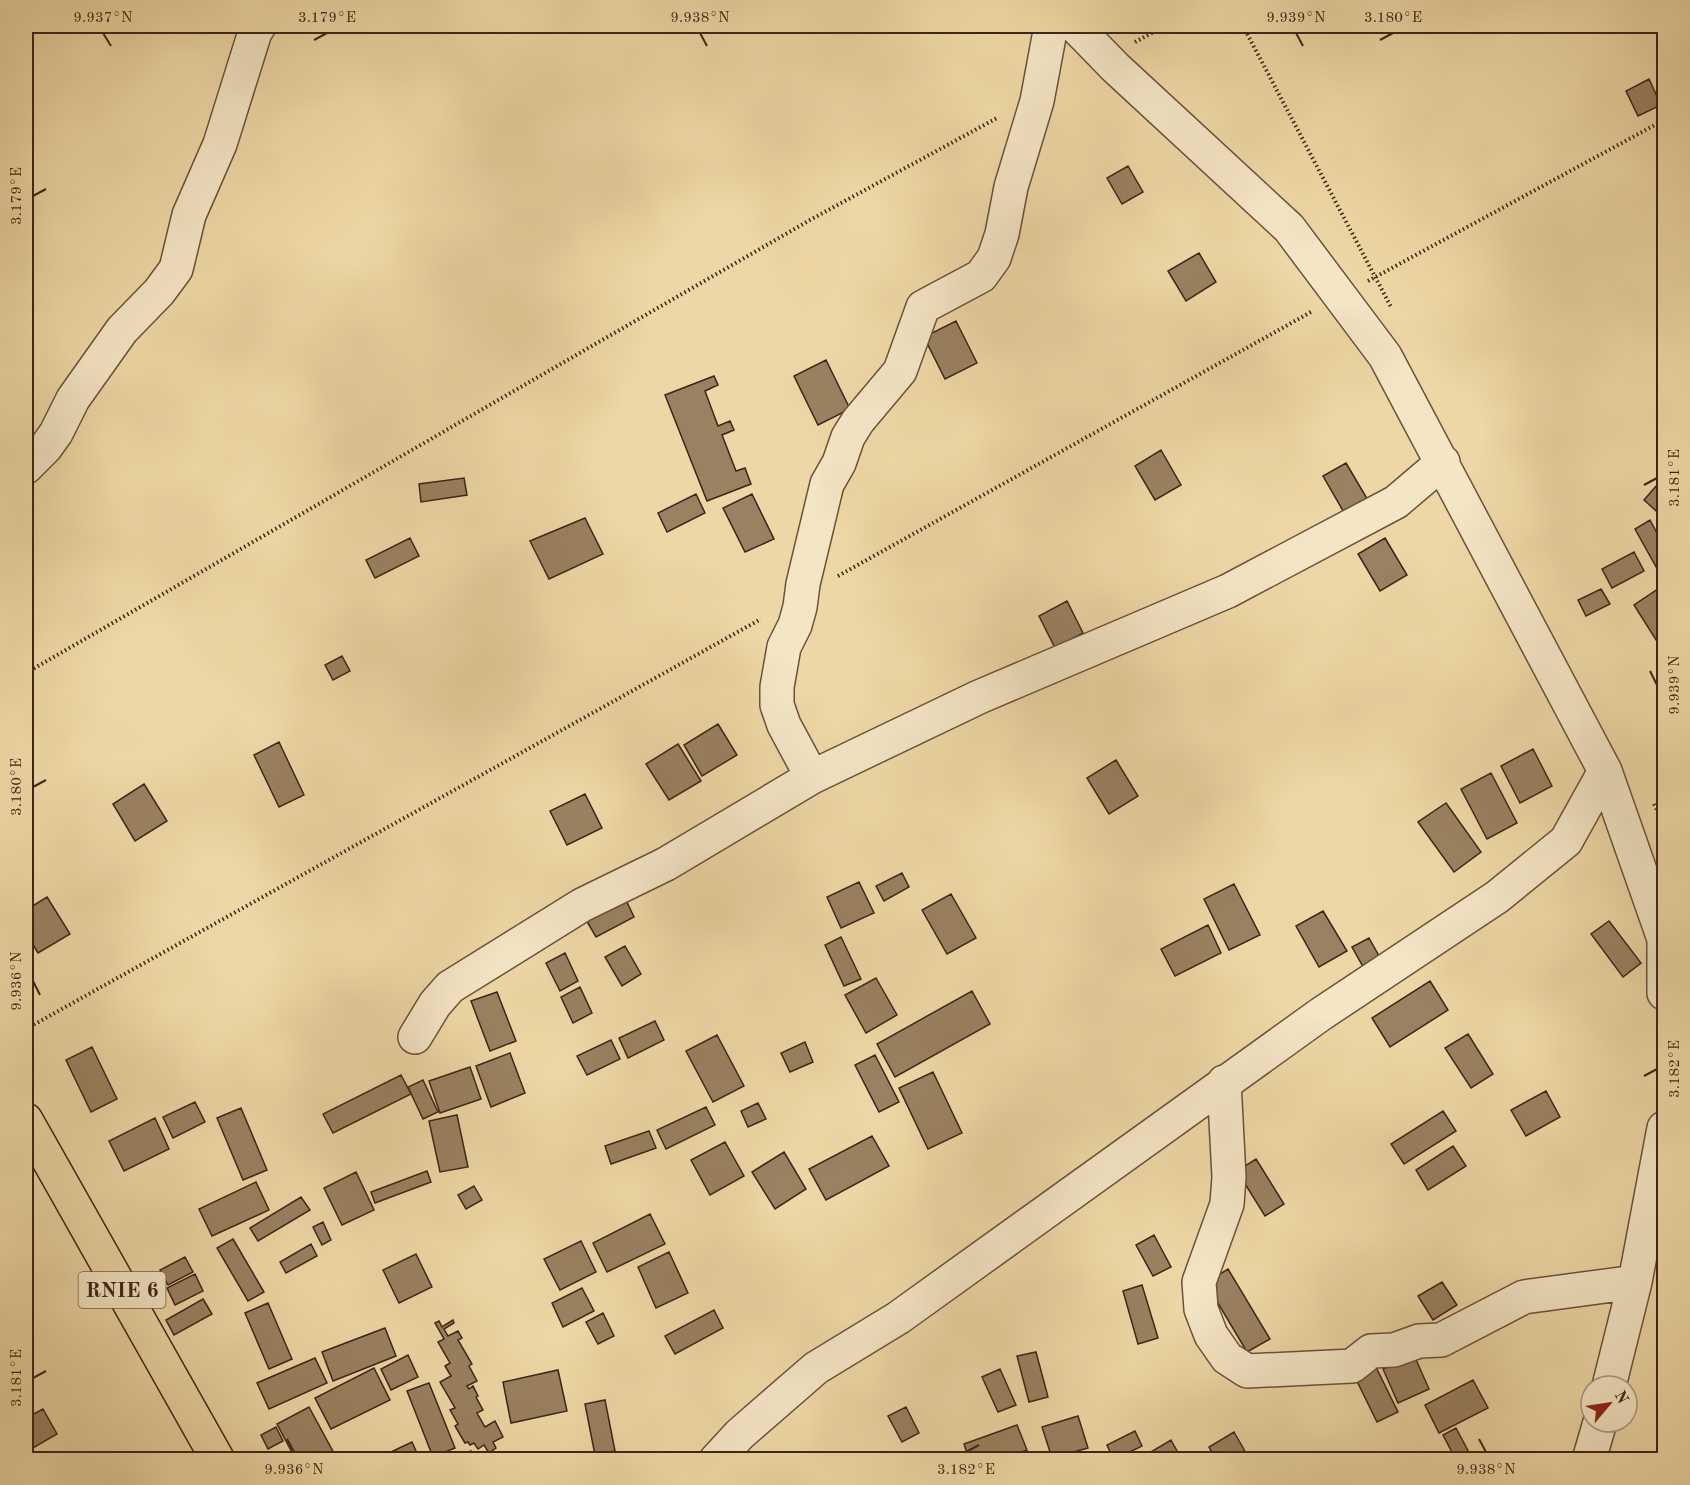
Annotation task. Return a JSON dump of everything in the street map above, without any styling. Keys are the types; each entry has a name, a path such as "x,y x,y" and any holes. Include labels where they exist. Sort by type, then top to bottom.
{"main road":[{"name":"RNIE 6","path":"26,1120 218,1460"}],"street":[{"path":"26,468 56,433 74,399 122,330 159,292 176,268 189,215 220,144 255,32 259,26"},
{"path":"812,777 784,725 777,705 777,687 784,647 795,625 821,501 827,484 839,463 848,437 858,421 900,371 923,307 981,276 994,258 1002,234 1011,187 1038,96 1051,26"},
{"path":"1075,26 1106,58 1289,228 1385,356 1605,771 1664,939 1665,993"},
{"path":"415,1037 435,1004 450,987 582,905 666,864 812,777 979,696 1228,591 1396,502 1443,462"},
{"path":"716,1460 740,1434 816,1368 898,1318 1224,1082 1321,1014 1497,897 1566,841 1605,771"},
{"path":"1224,1082 1229,1177 1227,1203 1199,1282 1201,1309 1211,1335 1227,1358 1247,1371 1352,1366 1371,1351 1394,1350 1419,1341 1441,1340 1524,1297 1635,1282"},
{"path":"1612,1374 1635,1282 1665,1128"},
{"path":"1589,1460 1597,1434"}],"path":[{"path":"1106,58 1166,26"},
{"path":"26,673 810,220 1038,96"},
{"path":"26,1029 1340,296 1665,120"}],"building":[{"path":"1649,79 1661,105 1638,116 1626,91"},
{"path":"1128,166 1143,192 1122,204 1107,178"},
{"path":"1199,253 1216,282 1186,301 1168,271"},
{"path":"956,321 977,363 945,379 924,337"},
{"path":"826,360 850,409 818,425 794,376"},
{"path":"714,376 718,385 705,391 718,426 730,421 734,430 722,435 736,471 745,468 751,484 707,501 665,395"},
{"path":"1161,450 1181,485 1155,500 1135,466"},
{"path":"1346,463 1369,502 1346,516 1323,476"},
{"path":"1664,477 1664,518 1644,500"},
{"path":"464,478 467,495 421,502 419,484"},
{"path":"696,494 705,513 667,532 658,513"},
{"path":"752,494 774,539 745,552 723,508"},
{"path":"585,518 603,554 549,579 530,541"},
{"path":"1650,520 1664,546 1664,568 1659,572 1635,529"},
{"path":"410,538 419,556 375,578 366,560"},
{"path":"1385,538 1407,575 1380,591 1358,554"},
{"path":"1634,552 1644,571 1612,588 1602,569"},
{"path":"1664,585 1664,639 1658,643 1634,605"},
{"path":"1601,589 1610,604 1586,616 1578,600"},
{"path":"1067,601 1083,633 1055,648 1039,616"},
{"path":"342,656 350,671 333,680 325,665"},
{"path":"718,724 737,755 702,776 684,745"},
{"path":"279,742 304,795 279,807 254,755"},
{"path":"678,744 701,781 669,800 646,764"},
{"path":"1533,749 1552,786 1520,803 1501,766"},
{"path":"1116,760 1138,796 1109,814 1087,778"},
{"path":"1491,773 1517,823 1487,839 1461,789"},
{"path":"144,784 167,821 135,841 113,804"},
{"path":"585,794 602,828 567,845 550,811"},
{"path":"1446,803 1481,852 1454,872 1418,822"},
{"path":"902,873 909,887 884,901 876,886"},
{"path":"859,882 874,913 841,928 827,897"},
{"path":"1234,884 1260,935 1229,950 1204,899"},
{"path":"951,894 976,938 947,954 922,910"},
{"path":"47,897 70,934 38,953 26,933 26,910"},
{"path":"625,898 634,917 596,937 585,918"},
{"path":"1323,911 1347,951 1319,967 1296,926"},
{"path":"1609,921 1641,963 1623,977 1591,934"},
{"path":"1208,925 1221,953 1175,976 1161,949"},
{"path":"841,937 861,979 844,986 825,945"},
{"path":"1369,938 1383,963 1366,972 1352,947"},
{"path":"625,946 641,974 622,986 605,957"},
{"path":"565,953 578,981 560,991 546,963"},
{"path":"876,978 897,1015 866,1033 845,995"},
{"path":"1430,981 1448,1010 1390,1047 1372,1018"},
{"path":"580,987 592,1013 573,1023 561,997"},
{"path":"972,991 990,1024 895,1077 877,1044"},
{"path":"497,992 516,1041 490,1051 471,1001"},
{"path":"655,1021 664,1040 628,1058 619,1038"},
{"path":"1468,1034 1493,1074 1471,1088 1445,1048"},
{"path":"717,1035 744,1086 713,1102 686,1051"},
{"path":"611,1040 620,1059 587,1075 577,1056"},
{"path":"805,1042 813,1062 790,1072 781,1053"},
{"path":"92,1047 117,1099 91,1112 66,1060"},
{"path":"510,1053 525,1093 491,1107 476,1066"},
{"path":"875,1055 899,1102 879,1112 855,1065"},
{"path":"470,1067 481,1099 440,1113 429,1081"},
{"path":"933,1072 962,1133 928,1149 899,1088"},
{"path":"401,1075 411,1094 333,1133 323,1114"},
{"path":"423,1080 438,1112 423,1119 408,1087"},
{"path":"1546,1091 1560,1117 1526,1136 1511,1110"},
{"path":"195,1102 205,1122 173,1138 163,1117"},
{"path":"758,1103 766,1119 748,1127 741,1111"},
{"path":"706,1107 715,1125 666,1149 657,1130"},
{"path":"241,1108 267,1170 243,1180 217,1118"},
{"path":"1443,1111 1456,1131 1404,1164 1391,1144"},
{"path":"457,1115 468,1167 440,1172 429,1121"},
{"path":"155,1118 169,1149 124,1171 109,1141"},
{"path":"649,1131 656,1148 611,1164 605,1146"},
{"path":"872,1136 889,1166 826,1200 809,1169"},
{"path":"725,1142 744,1176 710,1195 691,1160"},
{"path":"1453,1146 1466,1166 1428,1190 1416,1170"},
{"path":"784,1152 806,1189 775,1209 752,1172"},
{"path":"1256,1159 1284,1204 1265,1216 1237,1171"},
{"path":"427,1171 431,1182 375,1203 371,1192"},
{"path":"356,1172 374,1210 342,1225 324,1188"},
{"path":"256,1182 269,1210 212,1236 199,1209"},
{"path":"474,1186 482,1200 466,1209 458,1195"},
{"path":"301,1197 310,1210 258,1241 250,1228"},
{"path":"650,1214 665,1244 607,1272 593,1243"},
{"path":"323,1222 331,1240 322,1245 313,1227"},
{"path":"1154,1235 1171,1267 1153,1276 1136,1245"},
{"path":"233,1239 264,1292 248,1301 217,1248"},
{"path":"581,1241 596,1272 560,1290 544,1259"},
{"path":"311,1244 317,1256 286,1273 280,1262"},
{"path":"669,1252 688,1293 656,1308 638,1267"},
{"path":"416,1254 432,1287 399,1303 383,1270"},
{"path":"185,1257 193,1272 168,1285 160,1270"},
{"path":"1228,1269 1270,1339 1247,1352 1206,1283"},
{"path":"195,1274 203,1291 175,1305 167,1288"},
{"path":"1442,1282 1457,1305 1433,1320 1418,1296"},
{"path":"1142,1285 1158,1338 1138,1344 1123,1291"},
{"path":"582,1288 594,1311 563,1327 552,1303"},
{"path":"203,1299 212,1314 174,1335 166,1320"},
{"path":"268,1303 292,1359 269,1369 245,1313"},
{"path":"714,1310 723,1328 675,1354 665,1336"},
{"path":"603,1313 614,1336 598,1344 586,1322"},
{"path":"453,1320 454,1323 444,1329 448,1336 458,1331 462,1338 458,1340 472,1364 469,1366 477,1381 467,1386 469,1389 473,1386 483,1410 477,1413 485,1427 495,1421 503,1437 493,1442 496,1448 489,1453 484,1445 478,1449 474,1443 470,1445 468,1442 465,1443 455,1426 458,1424 450,1410 455,1408 440,1382 451,1376 445,1366 450,1363 438,1342 444,1339 435,1323 439,1321 442,1327"},
{"path":"385,1328 396,1356 333,1381 322,1352"},
{"path":"1036,1352 1048,1397 1029,1402 1017,1356"},
{"path":"408,1355 418,1377 391,1390 381,1369"},
{"path":"1414,1355 1429,1389 1398,1403 1383,1369"},
{"path":"315,1358 327,1383 269,1409 257,1383"},
{"path":"1373,1361 1398,1412 1377,1422 1352,1371"},
{"path":"374,1368 390,1400 331,1429 315,1398"},
{"path":"1000,1369 1016,1405 998,1412 982,1377"},
{"path":"558,1370 567,1411 511,1423 503,1382"},
{"path":"1473,1380 1488,1408 1439,1433 1425,1405"},
{"path":"429,1383 455,1448 433,1457 407,1391"},
{"path":"605,1400 615,1451 595,1455 585,1404"},
{"path":"309,1407 336,1457 331,1460 296,1460 277,1424"},
{"path":"906,1407 919,1433 902,1442 888,1416"},
{"path":"43,1409 57,1434 26,1452 26,1418"},
{"path":"1078,1416 1088,1448 1052,1458 1042,1427"},
{"path":"1017,1425 1027,1450 1000,1460 969,1460 964,1444"},
{"path":"276,1427 283,1441 268,1449 261,1435"},
{"path":"1456,1428 1473,1460 1456,1460 1443,1435"},
{"path":"1135,1431 1142,1446 1114,1460 1107,1445"},
{"path":"1234,1432 1250,1460 1216,1460 1209,1447"},
{"path":"1171,1440 1182,1460 1152,1460 1149,1453"},
{"path":"412,1442 420,1460 374,1460"},
{"path":"471,1451 474,1460 446,1460"}]}
